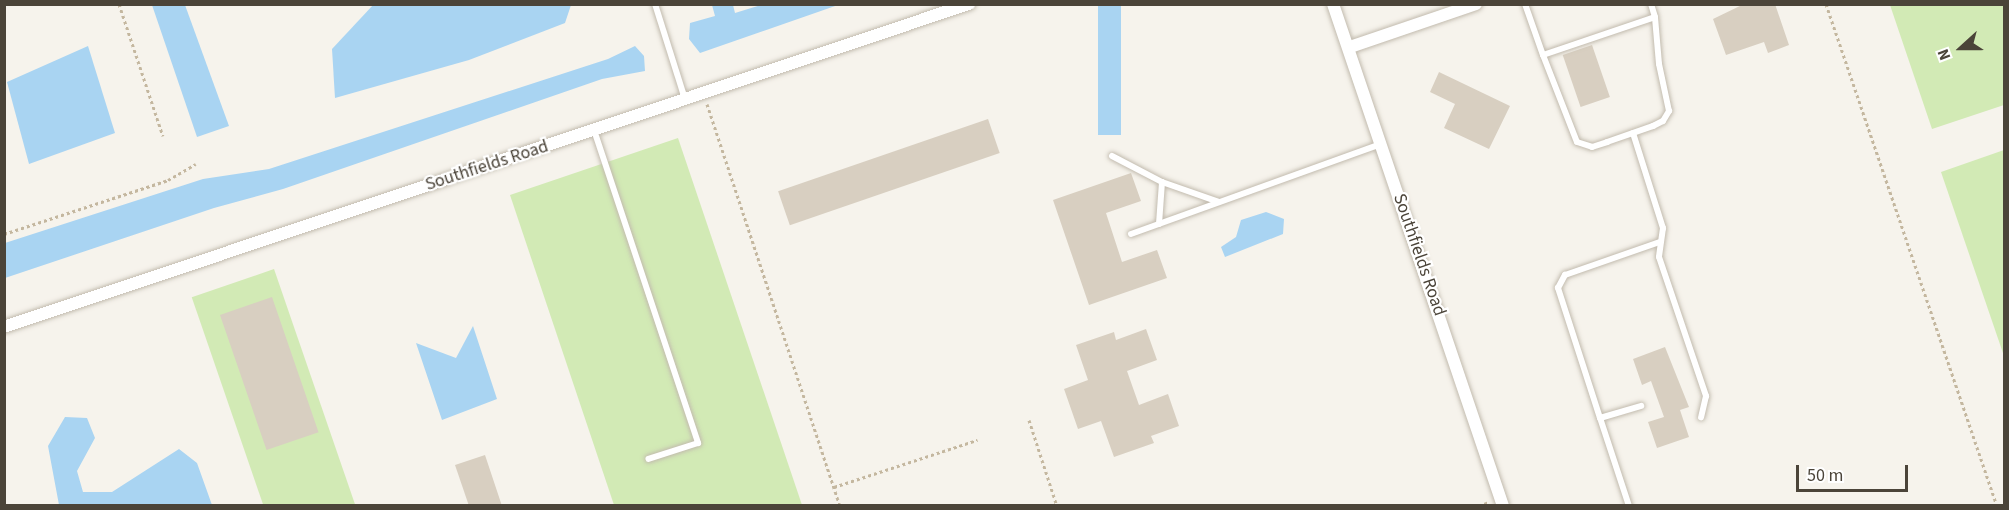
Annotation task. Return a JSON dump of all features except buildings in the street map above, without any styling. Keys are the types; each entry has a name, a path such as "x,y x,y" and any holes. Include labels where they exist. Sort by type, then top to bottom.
{"street":[{"name":"Southfields Road","path":"4,327 969,4"},
{"name":"Southfields Road","path":"1333,4 1350,47 1503,506"},
{"path":"1350,47 1471,5"}],"lane":[{"path":"655,4 685,100"},
{"path":"1525,4 1577,142 1592,147 1663,121 1669,111 1659,64 1655,17 1651,4"},
{"path":"1543,55 1655,17"},
{"path":"594,130 698,443 648,459"},
{"path":"1633,133 1664,228 1659,257 1706,396 1701,417"},
{"path":"1131,234 1382,144"},
{"path":"1112,156 1162,182 1220,202"},
{"path":"1159,224 1162,182"},
{"path":"1629,506 1558,288 1565,275 1660,242"},
{"path":"1600,418 1641,406"}],"path":[{"path":"119,4 163,136"},
{"path":"1827,4 1996,504 1989,506"},
{"path":"704,94 840,506"},
{"path":"4,234 168,180 196,164"},
{"path":"1029,420 1057,506"},
{"path":"834,487 977,440"}],"green space":[{"path":"1890,5 2004,5 2004,105 1932,129"},
{"path":"678,138 802,505 614,505 510,195"},
{"path":"2004,150 2004,356 1941,172"},
{"path":"274,269 355,504 264,506 192,297"}],"water":[{"path":"374,4 571,5 565,23 469,60 335,98 332,49"},
{"path":"152,5 185,5 229,126 197,137"},
{"path":"712,5 733,5 735,13 761,5 838,5 700,53 689,39 690,23 715,16"},
{"path":"1098,5 1121,5 1121,135 1098,135"},
{"path":"88,46 115,133 29,164 7,82"},
{"path":"635,46 644,56 645,71 602,79 283,189 214,208 5,278 5,243 203,179 269,169 608,59"},
{"path":"1266,212 1284,219 1283,234 1225,257 1221,247 1236,237 1241,220"},
{"path":"473,326 497,399 442,420 416,343 456,358"},
{"path":"65,417 87,418 95,438 77,471 83,492 112,492 179,449 197,463 212,505 59,505 48,446"}]}
